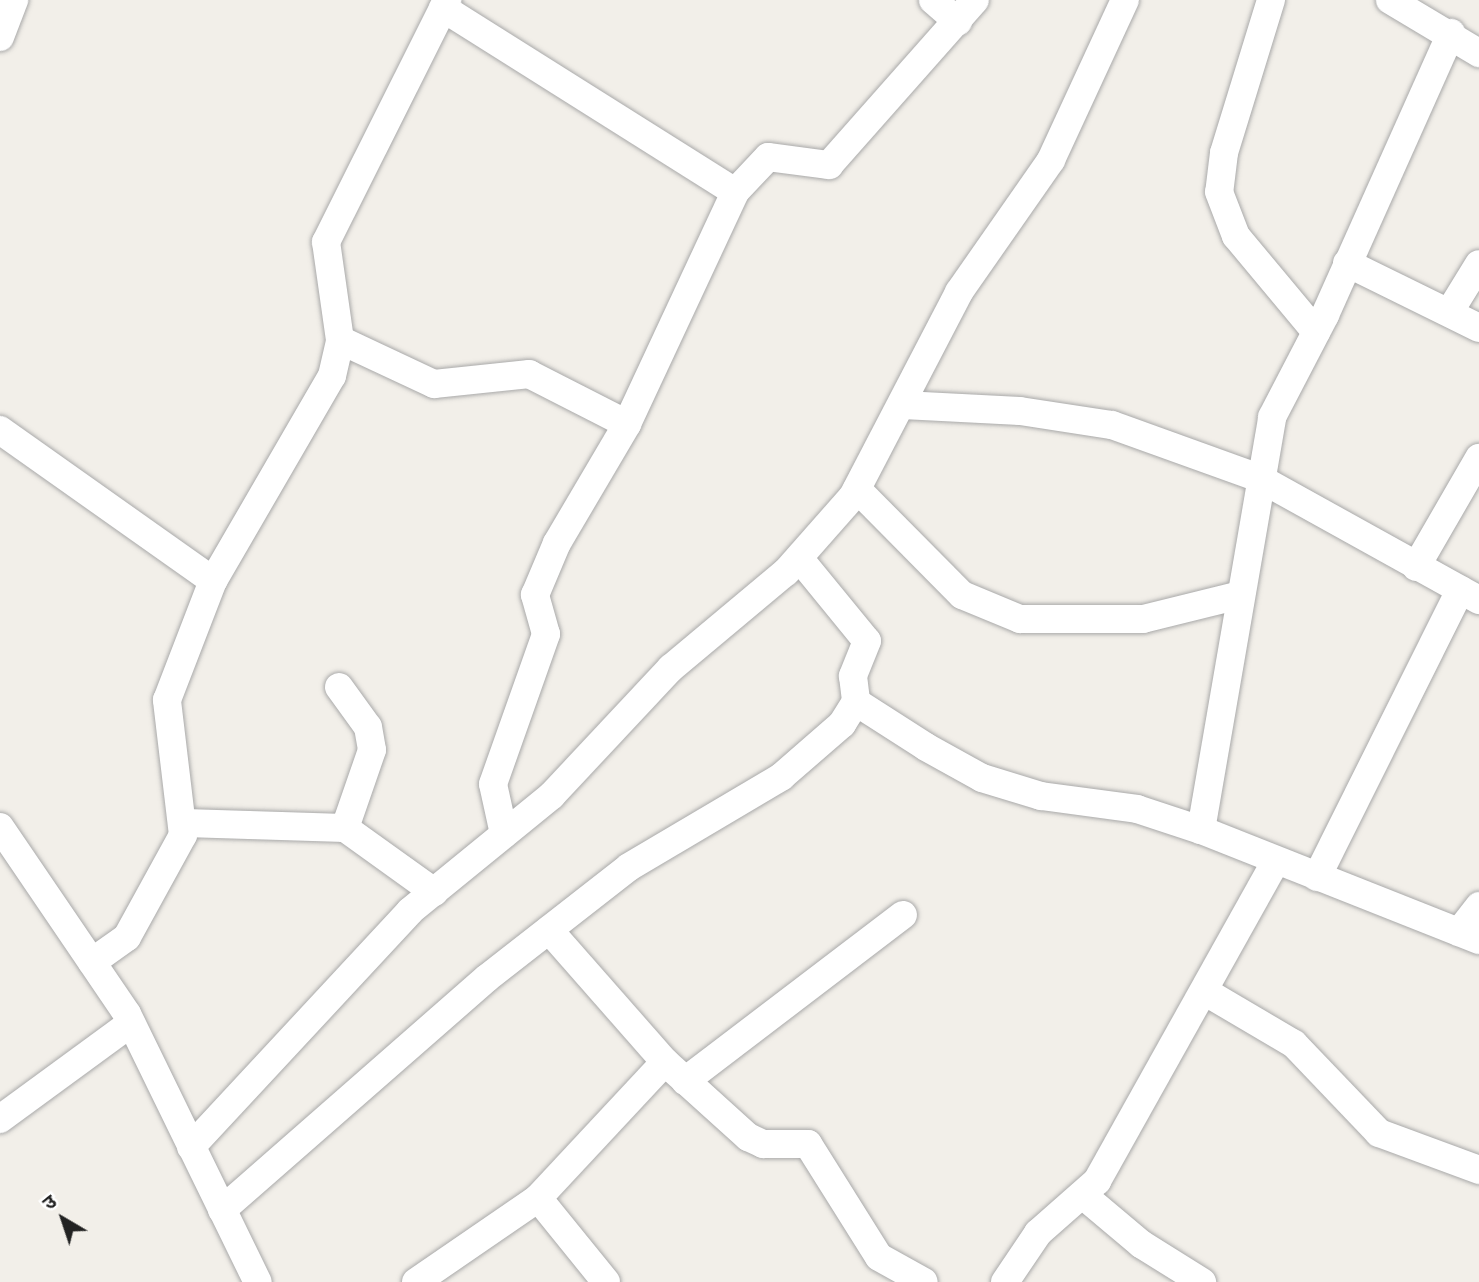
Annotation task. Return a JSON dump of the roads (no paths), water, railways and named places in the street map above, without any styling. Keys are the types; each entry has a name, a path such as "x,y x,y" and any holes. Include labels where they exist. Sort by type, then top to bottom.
{"street":[{"path":"0,37 14,0"},
{"path":"933,0 958,22"},
{"path":"504,834 493,784 546,634 536,595 557,542 627,424 734,192 768,158 829,165 975,0"},
{"path":"191,1147 320,1004 435,892 552,795 671,668 799,558 857,489 903,405 959,292 1051,160 1125,0"},
{"path":"1272,0 1224,153 1219,192 1236,236 1316,332"},
{"path":"1390,0 1451,33 1479,53"},
{"path":"92,962 118,946 178,849 185,823 167,699 213,581 332,376 340,340 326,242 445,4 734,192"},
{"path":"1201,830 1259,478 1272,417 1316,332 1451,33"},
{"path":"1347,263 1450,311 1479,328"},
{"path":"1450,311 1479,264"},
{"path":"340,340 434,384 529,374 627,424"},
{"path":"903,405 1020,411 1112,425 1259,478 1469,595 1317,877"},
{"path":"0,430 213,581"},
{"path":"1416,567 1479,458"},
{"path":"857,489 962,595 1020,619 1143,619 1240,595"},
{"path":"222,1210 388,1059 629,867 780,777 842,724 856,702 853,676 867,641 799,558"},
{"path":"339,687 368,727 372,750 345,828"},
{"path":"856,702 982,778 1041,796 1137,809 1201,830 1469,936 1479,906"},
{"path":"185,823 345,828 435,892"},
{"path":"0,827 92,962 191,1147 255,1280"},
{"path":"1005,1282 1038,1233 1084,1196 1205,991 1276,861"},
{"path":"416,1282 538,1198 675,1071 902,915"},
{"path":"549,930 675,1071 748,1137 763,1144 808,1144 879,1256 924,1282"},
{"path":"118,946 123,1024"},
{"path":"1205,991 1294,1044 1379,1133 1479,1170"},
{"path":"0,1119 123,1024"},
{"path":"1084,1196 1141,1244 1202,1282"},
{"path":"538,1198 606,1282"}]}
